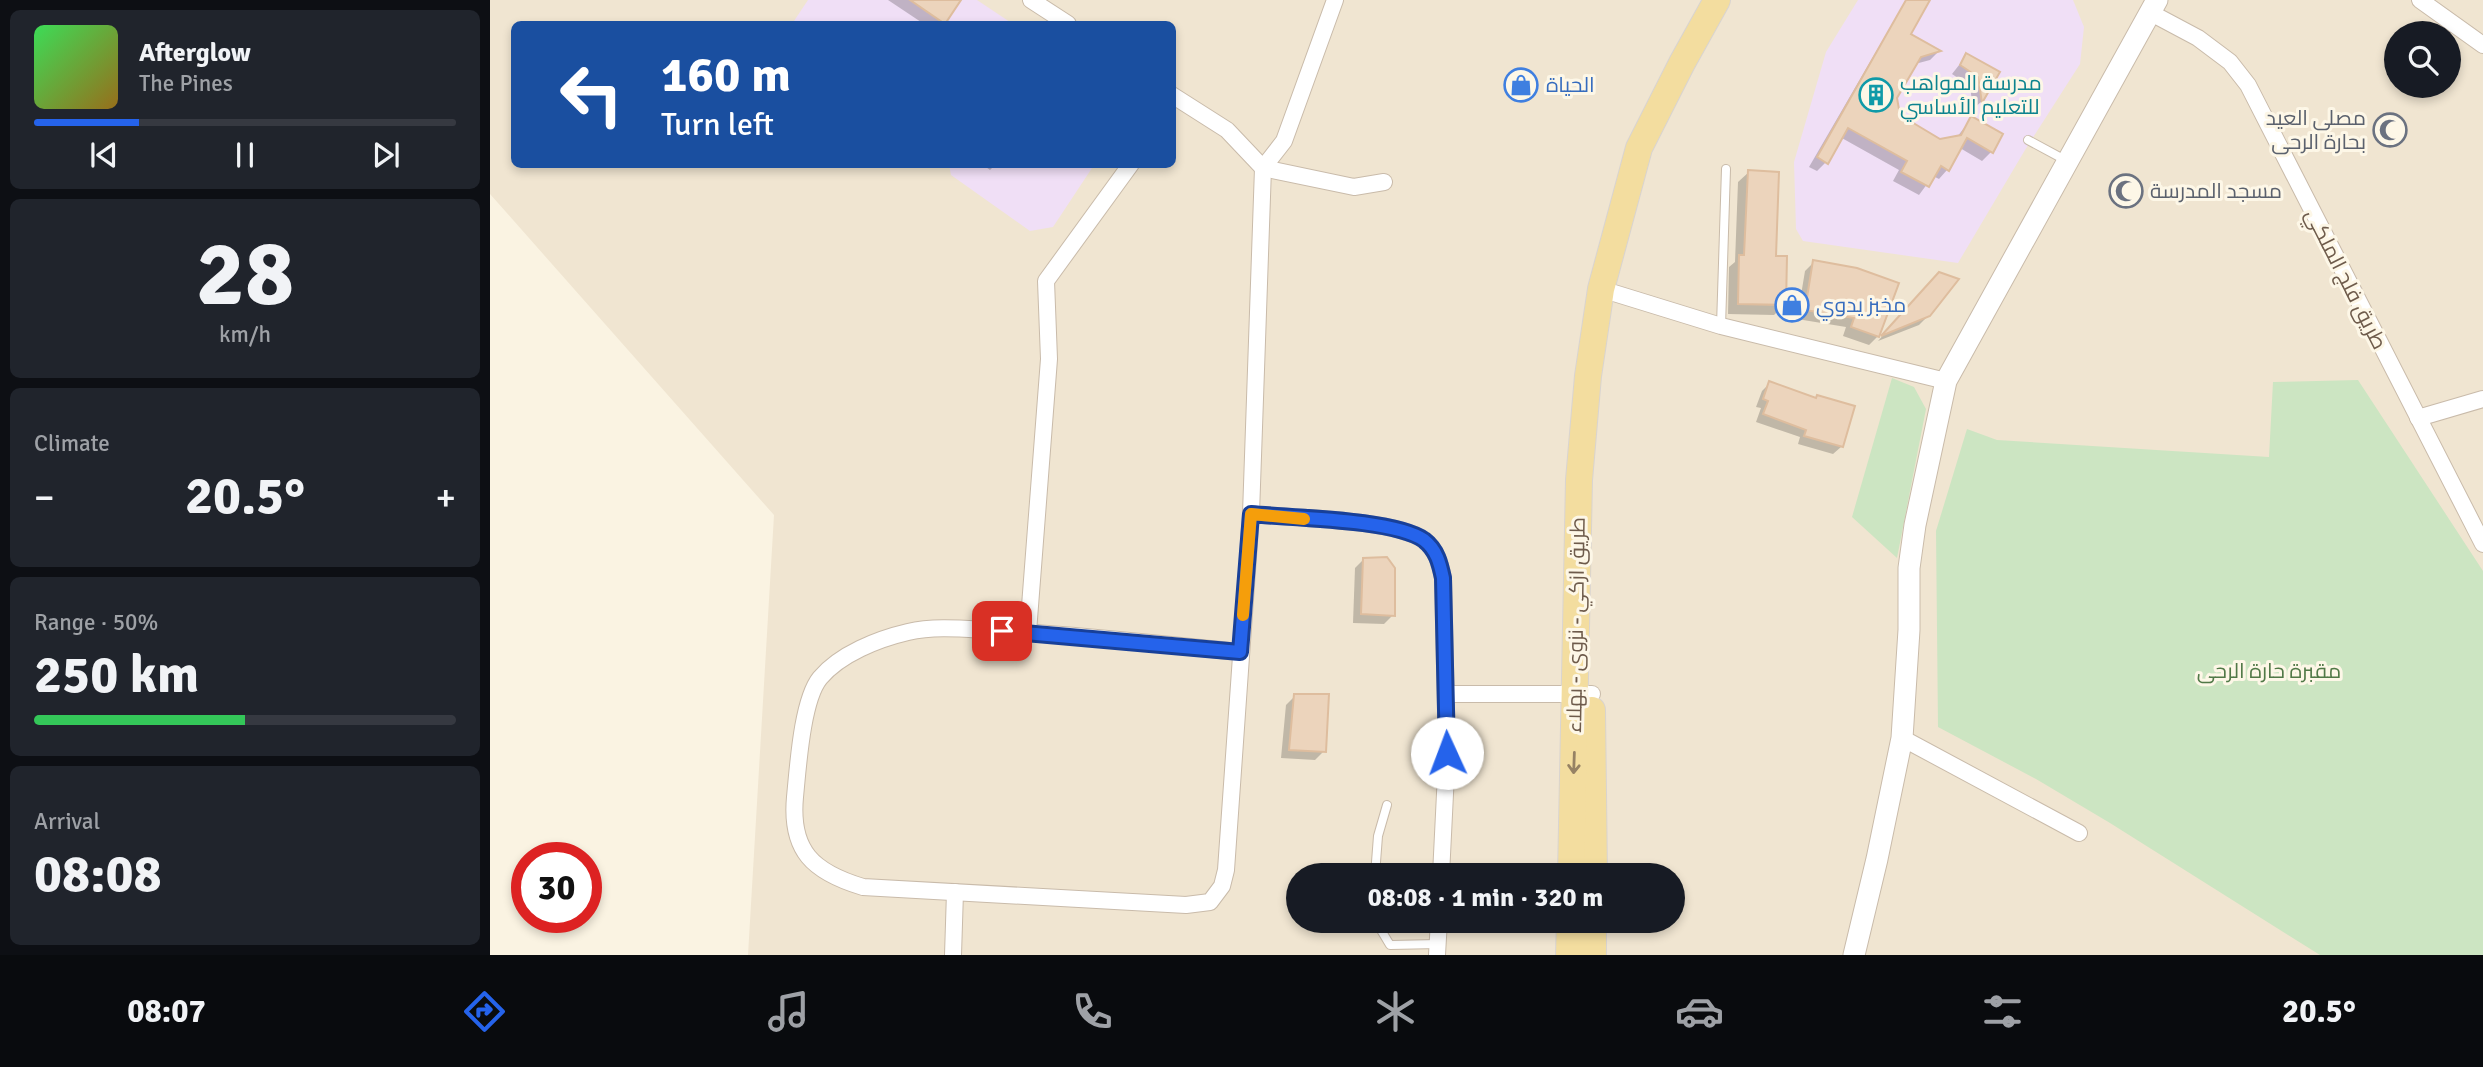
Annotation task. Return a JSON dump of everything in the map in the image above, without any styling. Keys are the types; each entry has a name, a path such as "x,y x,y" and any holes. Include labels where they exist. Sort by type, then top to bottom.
{"main road":[{"name":"طريق ازكي - نزوى - بهلاء","path":"1572,863 1584,694 1593,486 1588,376 1601,289 1639,148 1717,0"},
{"name":"طريق ازكي - نزوى - بهلاء","path":"1584,694 1593,863"},
{"path":"1593,933 1593,955"}],"street":[{"path":"1031,0 1063,21"},
{"path":"1240,652 1028,632 949,629 909,632 880,640 847,656 819,679 806,709 794,816 801,846 818,867 835,879 863,887 1186,905 1210,902 1222,886 1226,870 1251,514 1263,168 1284,141 1335,0"},
{"path":"2420,0 2483,45"},
{"path":"1854,955 1902,738 1909,630 1909,568 1915,525 1946,381 2154,6"},
{"name":"طريق فلج الملكي","path":"2154,6 2230,62 2248,85 2483,544"},
{"path":"1176,102 1227,130 1263,168 1354,187 1384,182"},
{"path":"1028,632 1049,359 1046,281 1128,168"},
{"path":"1601,289 1721,326 1946,381"},
{"path":"2418,418 2483,399"},
{"path":"1251,514 1384,526 1407,532 1425,541 1438,557 1443,578 1447,753 1442,863"},
{"path":"1446,694 1584,694"},
{"path":"1902,738 2080,833"},
{"path":"953,955 955,892"}],"lane":[{"path":"2028,140 2067,161"},
{"path":"1721,326 1726,169"},
{"path":"1376,863 1378,836 1387,805"},
{"path":"1383,933 1390,945 1438,949"}],"shaded area":[{"path":"490,0 2483,0 2483,955 748,955 774,515 490,194"},
{"path":"808,0 977,0 1008,21 794,21"},
{"path":"1858,0 2073,0 2084,27 2080,64 1958,263 1803,241 1796,229 1794,162 1826,52"},
{"path":"950,168 1092,168 1053,227 1030,231 951,175"}],"green space":[{"path":"1892,378 1914,387 1926,409 1897,558 1852,517"},
{"name":"مقبرة حارة الرحى","path":"2358,380 2483,571 2483,955 2320,955 2110,823 2036,779 1938,727 1936,531 1967,429 1997,440 2269,457 2273,382"}],"building":[{"path":"910,0 961,0 947,21 941,21"},
{"name":"مدرسة المواهب للتعليم الأساسي","path":"1906,0 1930,0 1911,34 1941,51 1921,57 1897,98 1900,115 1940,139 1961,135 1971,116 2003,134 1993,153 1967,138 1949,171 1941,166 1929,187 1901,172 1907,161 1848,128 1828,164 1817,157"},
{"path":"1966,53 2000,72 1982,103 1978,77 1960,65"},
{"path":"1748,170 1779,172 1776,256 1787,256 1786,305 1738,304 1739,255 1744,255"},
{"path":"1813,260 1857,268 1899,283 1879,337 1851,327 1854,318 1805,310"},
{"path":"1939,272 1959,279 1930,316 1881,336"},
{"path":"1769,381 1816,398 1817,395 1855,406 1843,447 1804,436 1806,430 1763,414 1768,401 1763,399"},
{"path":"1387,557 1395,568 1395,616 1361,614 1363,558"},
{"path":"1294,694 1329,694 1326,752 1289,750"}],"slow traffic":[{"path":"1243,615 1251,514 1304,519"}],"place":[{"name":"الحياة","path":"1521,85"},
{"name":"مدرسة المواهب للتعليم الأساسي","path":"1876,95"},
{"name":"مصلى العيد بحارة الرحى","path":"2390,130"},
{"name":"مسجد المدرسة","path":"2126,191"},
{"name":"مخبز يدوي","path":"1792,305"}],"route":[{"path":"1002,631 1240,652 1251,514 1384,526 1407,532 1425,541 1438,557 1443,578 1447,753"}]}
